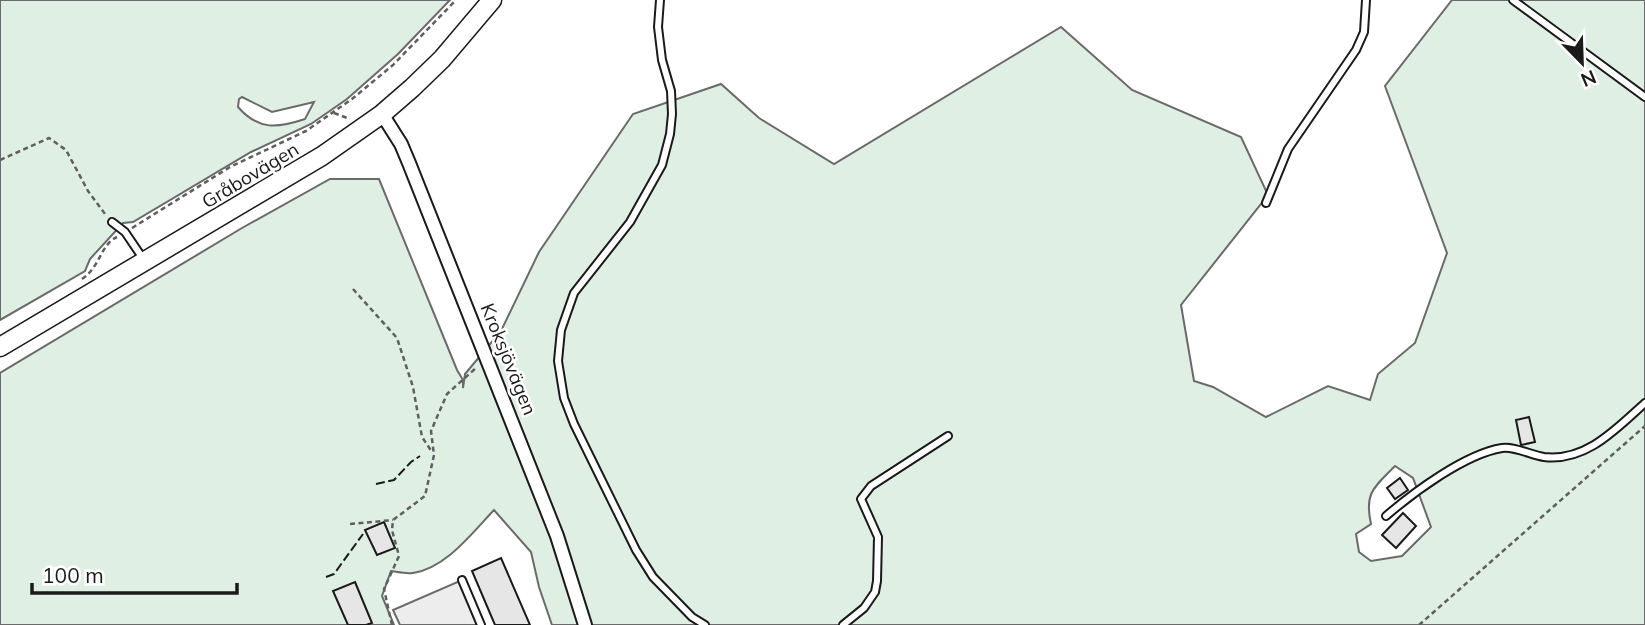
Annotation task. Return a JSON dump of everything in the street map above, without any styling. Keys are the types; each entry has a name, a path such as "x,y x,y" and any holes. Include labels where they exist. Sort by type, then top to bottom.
{"main road":[{"name":"Gråbovägen","path":"0,347 323,156 382,114 442,59 492,0"}],"street":[{"name":"Kroksjövägen","path":"382,114 409,163 487,357 557,536 585,625"}],"lane":[{"path":"660,0 658,27 662,60 671,91 672,114 662,165 630,222 574,293 561,330 558,361 564,398 574,424 636,550 653,577 692,617 705,625"},
{"path":"1266,203 1287,149 1356,50 1364,32 1366,0"},
{"path":"1513,0 1645,97"},
{"path":"112,222 125,232 145,262"},
{"path":"1386,516 1457,465 1475,457 1504,448 1557,458 1581,452 1601,442 1645,403"},
{"path":"843,625 864,608 876,592 878,537 861,499 871,486 948,436"},
{"path":"463,580 481,625"}],"path":[{"path":"78,281 96,267 106,246 112,240 230,167 306,131 352,99 393,65 456,0"},
{"path":"0,160 49,138 66,150 88,191 112,222"},
{"path":"353,289 397,338 413,387 422,437 434,455"},
{"path":"350,524 393,520 425,496 434,455 431,431 447,394 487,357"},
{"path":"1419,625 1645,426"},
{"path":"393,520 392,530 399,555 384,589 386,606 393,625"}],"green space":[{"path":"0,0 450,0 398,54 347,99 311,124 251,152 133,222 123,223 90,259 85,271 0,320","holes":["242,97 272,112 314,102 305,119 269,125 261,124 246,115 238,107 239,99"]},
{"path":"1452,0 1645,0 1645,625 552,625 531,552 494,510 458,548 436,564 413,573 391,571 382,596 394,625 0,625 0,373 242,228 330,179 379,179 463,380 463,388 465,374 501,331 539,252 633,114 721,84 759,118 834,164 1061,27 1132,90 1241,137 1268,195 1181,305 1194,381 1213,387 1266,417 1328,386 1370,400 1378,374 1415,343 1447,253 1385,86","holes":["1395,466 1413,478 1431,527 1402,556 1371,561 1359,552 1356,534 1371,524 1369,505 1372,491"]}],"shaded area":[{"path":"462,580 482,625 400,625 393,610"}],"building":[{"path":"1529,417 1535,442 1521,445 1516,420"},
{"path":"1400,478 1408,490 1395,499 1387,488"},
{"path":"1403,513 1416,526 1396,548 1382,535"},
{"path":"384,522 395,548 377,555 365,530"},
{"path":"501,558 530,625 495,625 472,571"},
{"path":"355,582 372,623 366,625 348,625 333,591"}],"fence":[{"path":"376,484 394,480 420,456"},
{"path":"326,577 334,574 363,534"}]}
